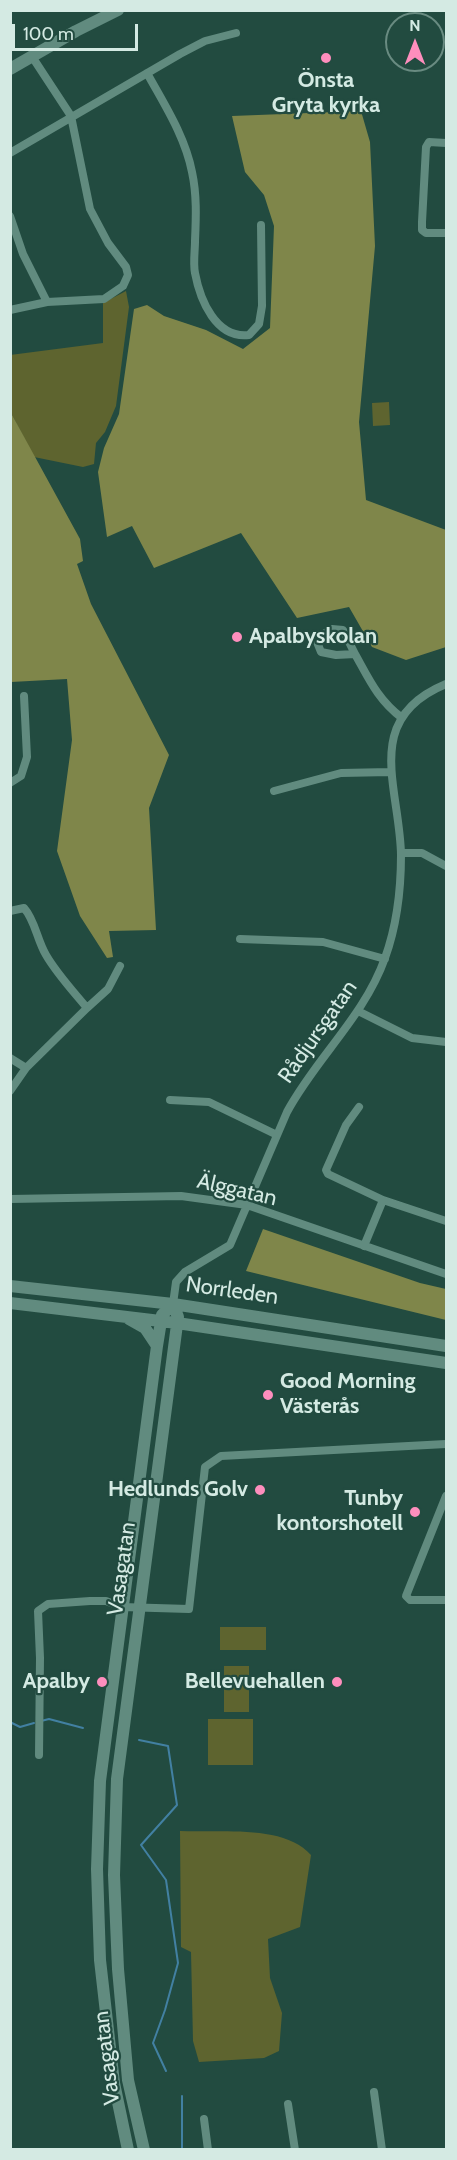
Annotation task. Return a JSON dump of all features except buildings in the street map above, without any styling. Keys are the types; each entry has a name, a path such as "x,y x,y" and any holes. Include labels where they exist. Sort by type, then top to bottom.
{"street":[{"path":"10,69 31,55 118,10"},
{"path":"10,153 205,40 236,33"},
{"path":"10,310 47,302 104,299 123,286 128,276 126,267 108,243 90,209 71,116 31,55"},
{"path":"147,73 173,120 192,172 196,196 195,273 215,320 231,334 249,335 259,324 262,306 259,283 261,225"},
{"path":"447,143 429,142 426,147 422,222 422,230 426,233 447,233"},
{"path":"10,216 23,254 47,302"},
{"path":"356,654 336,655 321,652 319,637 332,629 343,630 356,654 369,683 387,707 402,718"},
{"name":"Rådjursgatan","path":"173,1304 176,1282 185,1272 230,1245 275,1134 296,1095 358,1011 385,959 395,924 401,853 390,772 391,748 402,718 422,697 447,684"},
{"path":"10,783 21,776 27,757 24,696"},
{"path":"274,791 341,773 390,772"},
{"path":"401,853 422,853 447,866"},
{"path":"10,911 24,908 30,914 36,937 47,957 87,1008"},
{"path":"240,939 323,942 385,959"},
{"path":"10,1091 26,1068 108,989 120,966"},
{"path":"358,1011 412,1038 447,1042"},
{"path":"10,1058 26,1068"},
{"path":"170,1100 208,1102 275,1134"},
{"path":"359,1107 346,1125 327,1170 328,1174 383,1200 447,1221"},
{"name":"Älggatan","path":"14,1199 181,1196 247,1205 447,1274"},
{"path":"364,1246 383,1200"},
{"name":"Norrleden","path":"10,1286 173,1304 447,1346"},
{"name":"Norrleden","path":"10,1304 177,1323 447,1363"},
{"name":"Vasagatan","path":"128,2150 114,2083 100,1960 97,1869 100,1781 157,1346 162,1315 173,1304 178,1317 117,1779 114,1875 118,1969 128,2080 144,2150"},
{"path":"122,1316 145,1328 157,1346"},
{"path":"174,1349 194,1326"},
{"path":"122,1607 189,1609 205,1467 214,1459 447,1444"},
{"path":"447,1496 406,1596 410,1600 447,1600"},
{"name":"Vasagatan","path":"39,1755 38,1611 48,1604 90,1601 106,1601 122,1607"},
{"path":"374,2092 382,2150"},
{"path":"288,2104 295,2150"},
{"path":"204,2119 208,2150"}],"green space":[{"path":"361,111 370,142 375,246 359,422 366,500 446,530 446,647 406,660 372,647 349,607 297,618 241,533 154,568 132,526 107,537 98,472 104,448 119,414 134,309 147,305 164,316 206,330 243,349 270,328 274,226 264,195 245,172 232,116"},
{"path":"126,291 129,307 116,406 105,432 96,443 94,464 83,467 34,457 11,413 10,355 103,343 103,303"},
{"path":"389,402 390,425 373,426 372,403"},
{"path":"11,413 80,539 83,561 77,564 91,604 169,755 149,808 156,930 109,931 113,957 107,958 80,916 57,851 72,740 67,679 11,682"},
{"path":"263,1229 420,1283 446,1289 446,1320 246,1271"},
{"path":"220,1627 266,1627 266,1650 220,1650"},
{"path":"224,1666 249,1666 249,1712 224,1712"},
{"path":"208,1719 253,1719 253,1765 208,1765"},
{"path":"180,1831 268,1834 285,1838 299,1845 311,1855 300,1927 268,1939 270,1978 282,2013 279,2051 264,2058 199,2062 193,2041 191,1952 181,1947"}],"waterway":[{"path":"41,1721 49,1719 83,1728"},
{"path":"10,1722 20,1727 34,1723"},
{"path":"139,1740 168,1746 177,1805 141,1845 166,1880 178,1963 153,2043 166,2071"},
{"path":"182,2096 182,2150"}],"place":[{"name":"Önsta Gryta kyrka","path":"326,58"},
{"name":"Apalbyskolan","path":"237,637"},
{"name":"Good Morning Västerås","path":"268,1395"},
{"name":"Hedlunds Golv","path":"260,1490"},
{"name":"Tunby kontorshotell","path":"415,1512"},
{"name":"Apalby","path":"102,1682"},
{"name":"Bellevuehallen","path":"337,1682"}]}
